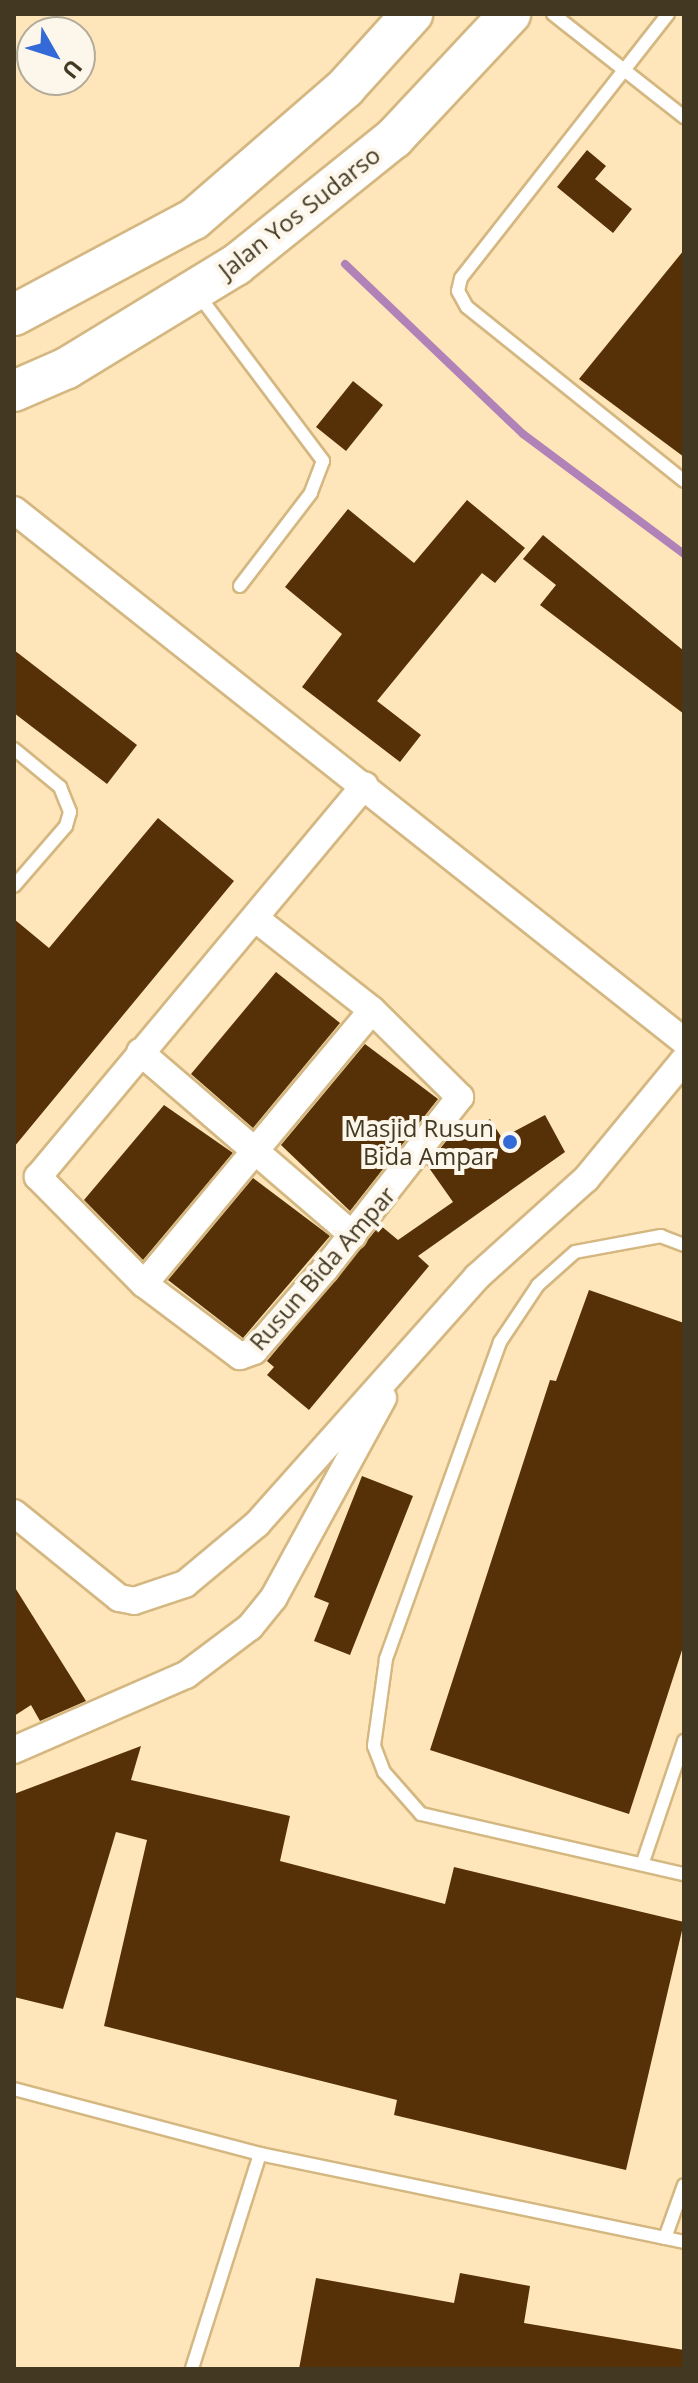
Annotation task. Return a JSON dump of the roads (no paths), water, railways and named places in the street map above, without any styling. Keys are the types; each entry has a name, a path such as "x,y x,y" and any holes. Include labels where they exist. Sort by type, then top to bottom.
{"main road":[{"path":"14,315 194,219 345,88 412,14"},
{"name":"Jalan Yos Sudarso","path":"14,391 67,368 195,290 394,138 510,14"},
{"path":"158,238 195,290"}],"street":[{"path":"14,510 365,785 684,1041"},
{"name":"Rusun Bida Ampar","path":"256,919 372,1010 460,1097 353,1235 247,1356 233,1354 144,1284 38,1177 365,785"},
{"path":"144,1284 372,1010"},
{"path":"140,1052 353,1235"},
{"path":"14,1513 119,1598 171,1590 257,1524 477,1277 586,1179 684,1060"},
{"path":"14,1750 186,1675 250,1627 274,1597 411,1350"}],"lane":[{"path":"553,14 684,117"},
{"path":"668,14 461,278 458,291 467,307 684,481"},
{"path":"195,290 323,461 311,493 240,586"},
{"path":"14,749 60,787 70,812 66,826 14,886"},
{"path":"684,1245 661,1236 575,1252 538,1285 500,1342 386,1659 374,1746 384,1772 421,1814 643,1862 684,1874"},
{"path":"643,1862 684,1741"},
{"path":"14,2089 260,2154 684,2242"},
{"path":"192,2369 260,2154"},
{"path":"665,2238 684,2185"}],"waterway":[{"path":"345,264 523,434 684,554"}],"place":[{"name":"Masjid Rusun Bida Ampar","path":"510,1142"}]}
